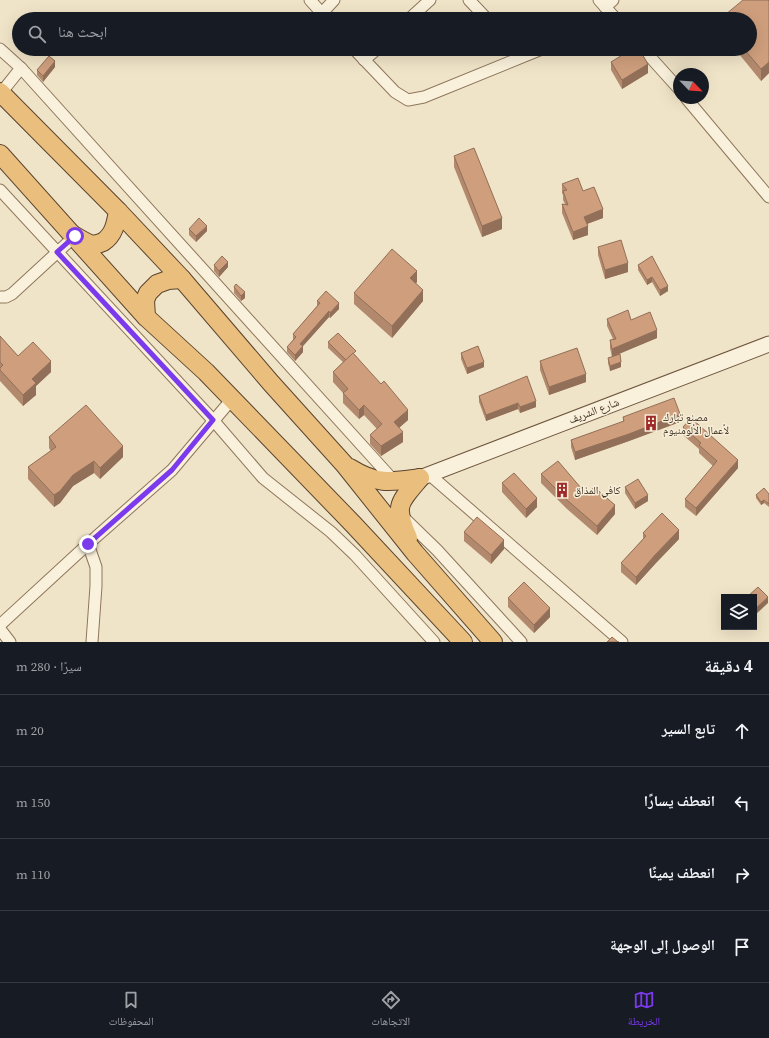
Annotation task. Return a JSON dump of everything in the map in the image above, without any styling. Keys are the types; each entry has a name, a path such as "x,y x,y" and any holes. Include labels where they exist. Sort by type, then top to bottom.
{"highway":[{"path":"0,93 118,211 182,279 271,383 344,464 415,553 493,642"},
{"path":"0,154 146,317 206,372 348,519 463,642"},
{"path":"75,236 91,244 100,243 108,239 112,233 118,211"},
{"path":"146,317 145,300 148,293 157,284 168,280 182,279"},
{"path":"344,464 360,475 378,481 394,481 425,477"},
{"path":"415,553 402,522 400,505 405,496 425,477"}],"main road":[{"name":"شارع الشريف","path":"425,477 769,344"}],"street":[{"path":"310,0 320,12"},
{"path":"326,12 334,0"},
{"path":"417,12 430,0"},
{"path":"469,0 480,12"},
{"path":"606,2 612,12"},
{"path":"0,49 21,68 394,481"},
{"path":"360,56 395,92 408,100 424,97 512,56"},
{"path":"364,60 369,56"},
{"path":"649,56 673,82"},
{"path":"0,93 21,68"},
{"path":"691,104 769,197"},
{"path":"0,190 213,420 263,478 330,532 355,555 434,642"},
{"path":"0,297 6,297 12,294 75,236"},
{"path":"0,625 88,544 172,470 232,399"},
{"path":"425,477 622,642"},
{"path":"400,513 437,550 521,642"},
{"path":"88,544 96,567 92,642"},
{"path":"0,629 10,642"}],"building":[{"path":"743,0 769,1 769,62 761,69 750,56 757,56 757,12 728,12"},
{"path":"49,56 55,61 43,76 37,70"},
{"path":"621,56 643,56 648,64 622,80 611,62"},
{"path":"474,148 502,218 482,226 454,156"},
{"path":"578,178 583,191 594,187 603,209 584,217 588,226 573,232 562,204 568,205 563,191 567,190 562,184"},
{"path":"199,218 207,226 196,236 189,229"},
{"path":"621,240 628,263 605,270 598,247"},
{"path":"392,249 417,271 410,278 423,290 392,326 354,293"},
{"path":"222,256 228,262 219,271 214,265"},
{"path":"652,256 668,286 660,290 652,277 647,280 638,265"},
{"path":"236,284 245,292 241,296 234,287"},
{"path":"326,291 339,303 330,313 329,311 300,344 303,346 295,355 287,347 296,337 293,334 320,303 317,301"},
{"path":"628,310 631,320 650,312 657,330 612,349 610,340 616,339 607,319"},
{"path":"338,333 356,351 346,360 328,342"},
{"path":"0,336 18,356 33,342 51,361 32,379 36,383 23,395 0,370 3,365 0,362"},
{"path":"478,346 484,362 467,368 461,353"},
{"path":"577,348 586,374 549,387 540,361"},
{"path":"353,353 381,384 384,381 408,410 394,422 403,432 381,446 370,435 382,424 364,405 359,410 343,393 348,389 333,372"},
{"path":"620,354 621,362 610,366 608,358"},
{"path":"527,376 536,401 520,407 518,403 486,415 479,396"},
{"path":"674,398 680,414 629,434 575,452 571,440 624,421 623,417"},
{"path":"86,405 123,446 100,468 94,461 73,475 60,491 54,495 28,467 56,447 49,437"},
{"path":"691,418 738,460 696,508 685,499 717,461 699,445 701,443 683,427"},
{"path":"558,461 587,495 594,487 615,505 597,526 567,500 541,474"},
{"path":"514,473 537,498 526,509 502,483"},
{"path":"638,479 648,495 635,503 625,487"},
{"path":"764,488 769,494 769,504 764,500 761,502 756,495"},
{"path":"662,513 679,530 636,577 621,563 646,536 643,533"},
{"path":"477,517 504,540 491,555 464,532"},
{"path":"524,582 550,608 534,625 508,598"},
{"path":"758,587 768,597 757,607 757,594 750,594"},
{"path":"612,637 618,642 607,642"}],"place":[{"name":"مصنع تبارك لأعمال الألومنيوم","path":"651,423"},
{"name":"كافي المذاق","path":"562,490"}],"route":[{"path":"75,236 57,252 213,420 190,450 172,470 88,544"}]}
